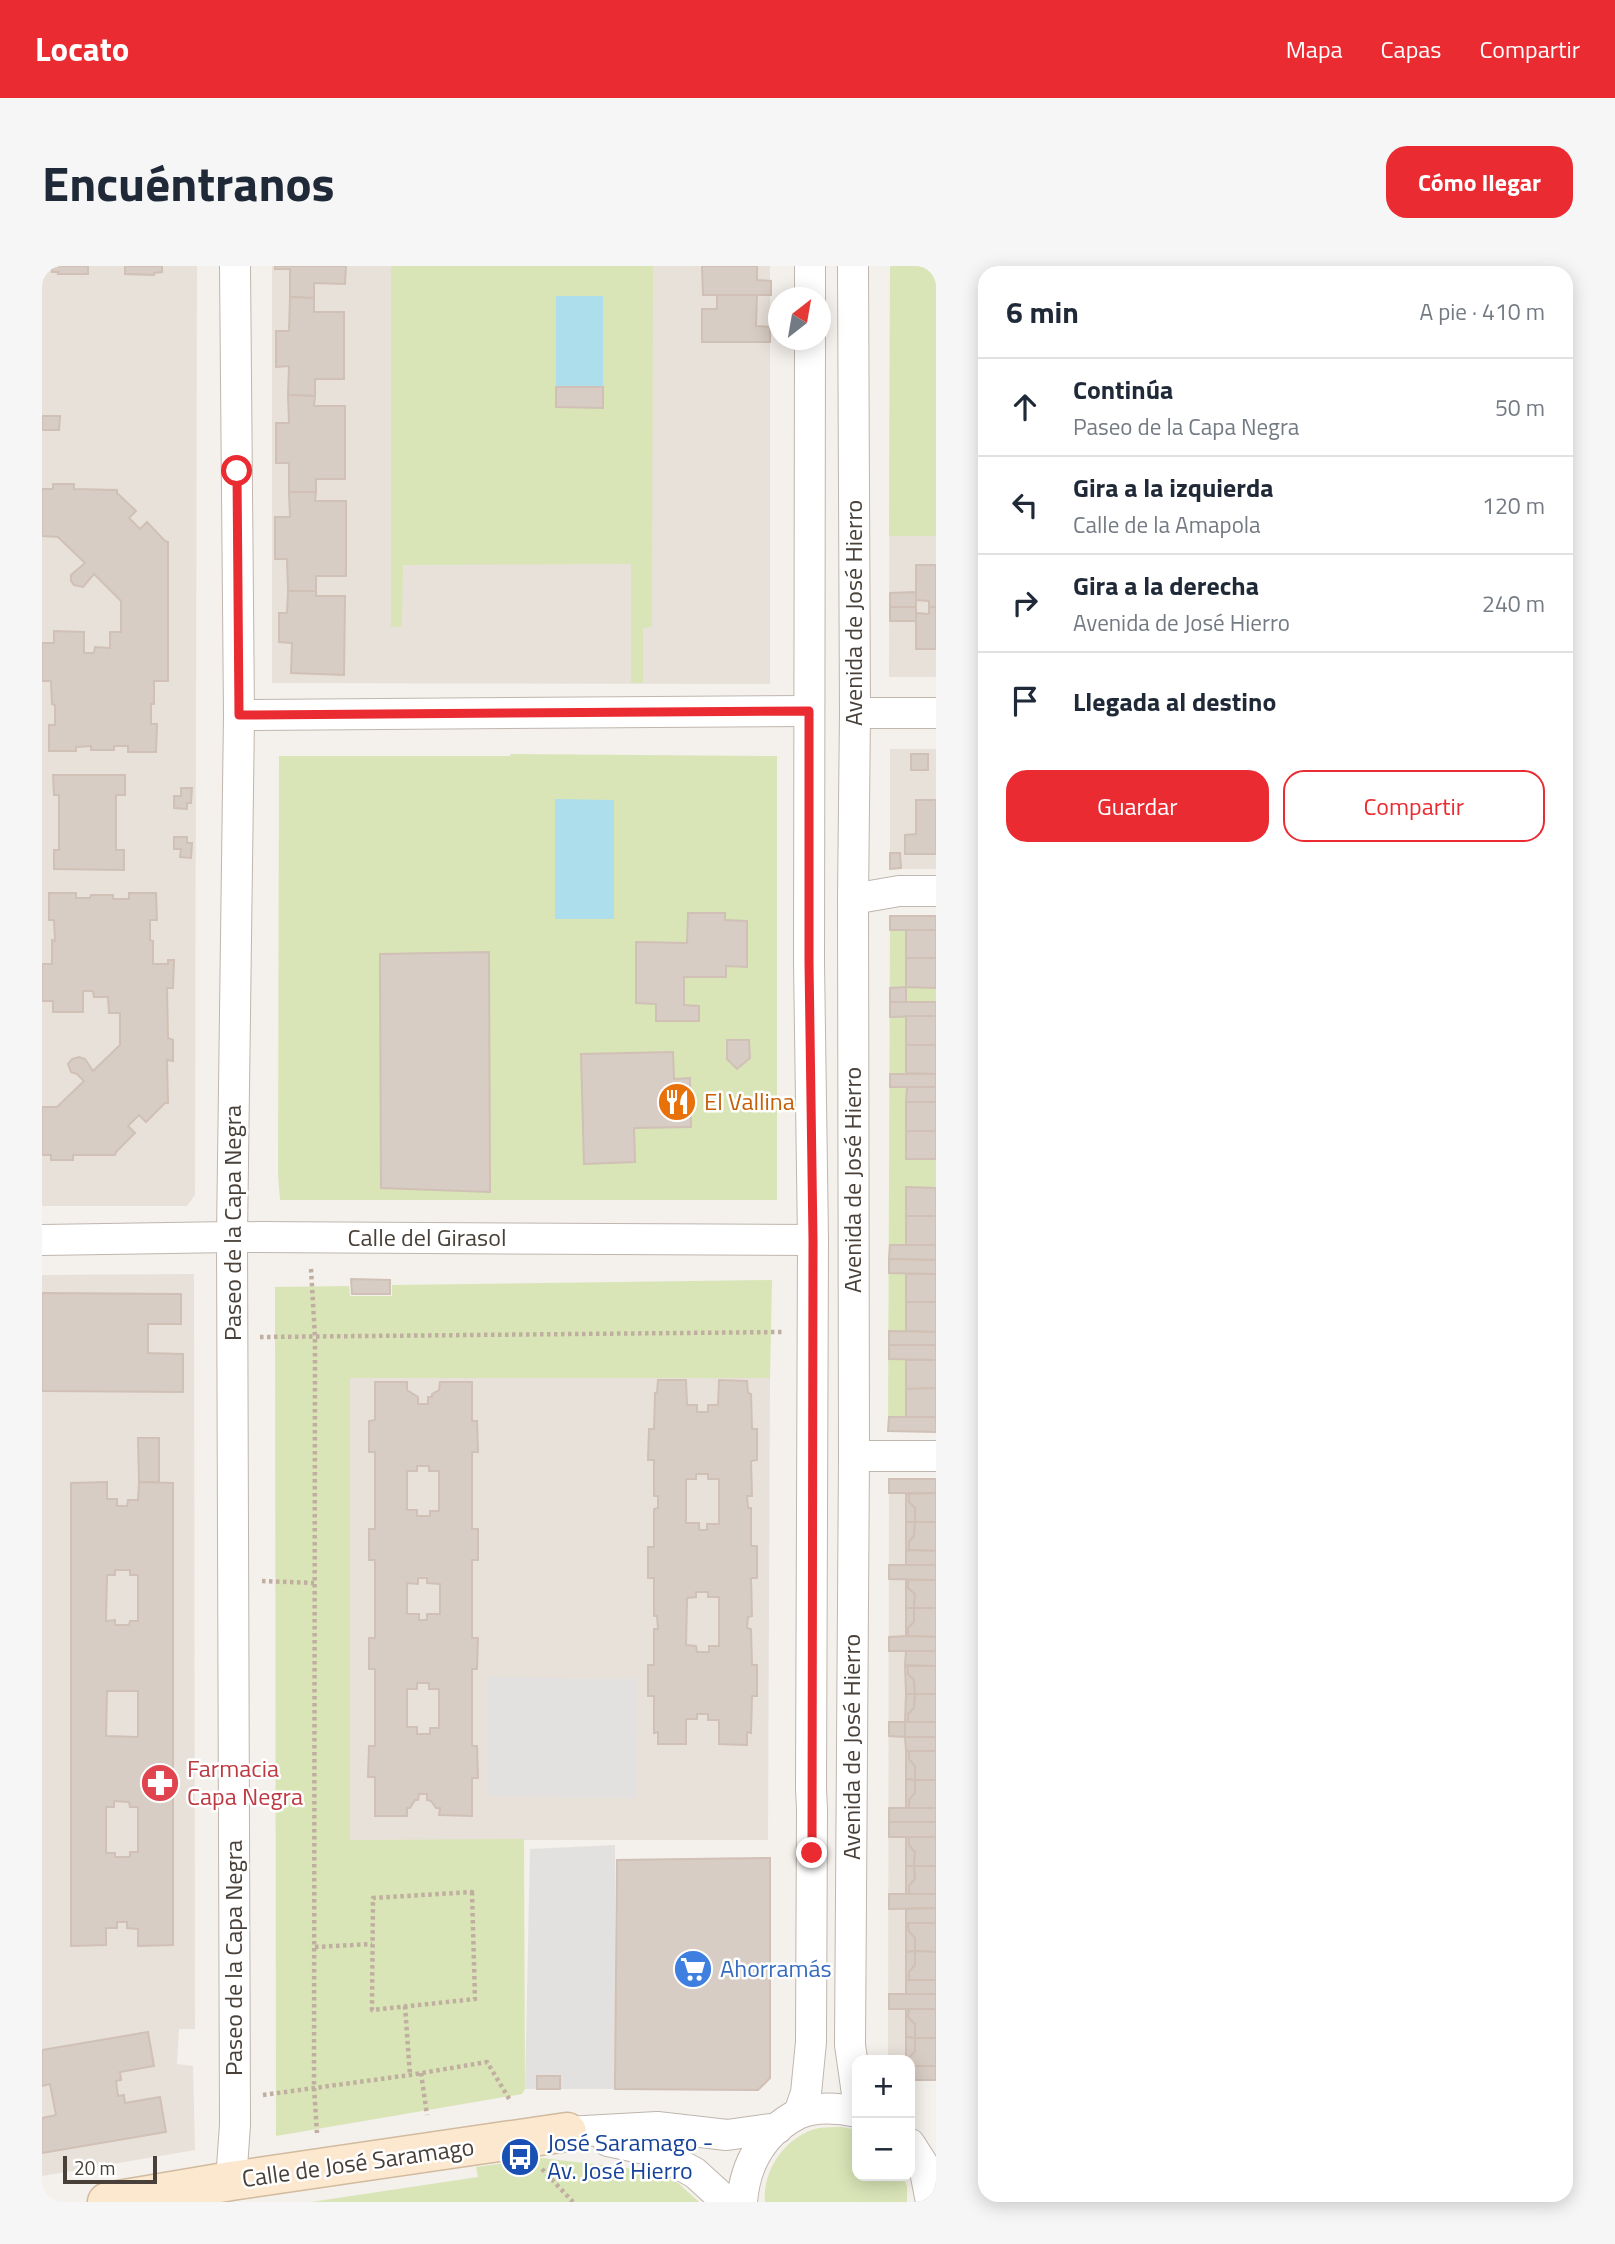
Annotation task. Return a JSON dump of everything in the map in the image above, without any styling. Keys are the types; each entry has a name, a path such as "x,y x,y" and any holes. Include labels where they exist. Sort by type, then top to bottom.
{"street":[{"name":"Paseo de la Capa Negra","path":"231,2181 235,2125 232,1237 239,715 235,266"},
{"path":"810,266 810,287"},
{"name":"Avenida de José Hierro","path":"852,2059 855,713 853,266"},
{"name":"Avenida de José Hierro","path":"788,2121 806,2094 811,2042 813,1240 809,962 810,350"},
{"path":"239,715 809,711"},
{"path":"855,713 936,713"},
{"path":"853,899 899,891 936,891"},
{"name":"Calle del Girasol","path":"42,1240 232,1237 813,1240"},
{"path":"854,1456 936,1456"},
{"name":"Calle de José Saramago","path":"107,2202 231,2181 567,2132 657,2127 727,2135 788,2121 820,2109 852,2112"},
{"path":"741,2202 744,2182 755,2153 788,2121"},
{"name":"Calle de José Saramago","path":"567,2132 655,2151 695,2173 727,2202"},
{"path":"915,2141 936,2139"},
{"path":"915,2150 924,2166 931,2202"}],"path":[{"path":"311,1269 315,1337 314,2087 317,2134"},
{"path":"260,1337 787,1332"},
{"path":"261,1581 314,1583"},
{"path":"472,1892 475,1999 372,2010 372,1944 373,1898 472,1892"},
{"path":"315,1947 372,1944"},
{"path":"405,2006 410,2075"},
{"path":"262,2095 487,2062 511,2102"},
{"path":"421,2073 427,2115"},
{"path":"538,2164 573,2202"}],"shaded area":[{"path":"42,266 197,266 195,1195 187,1206 42,1206"},
{"path":"272,266 770,266 770,684 272,683"},
{"path":"890,266 936,266 936,677 889,677"},
{"path":"890,749 936,749 936,869 890,869"},
{"path":"194,1274 195,2029 179,2029 177,2064 193,2066 195,2150 42,2176 42,1275"},
{"path":"350,1378 770,1378 768,1840 350,1840"},
{"path":"889,1479 936,1479 936,2080 915,2080 915,2055 888,2055"},
{"path":"488,1677 637,1679 636,1798 488,1796"},
{"path":"615,1845 615,2089 525,2089 530,1849"}],"green space":[{"path":"391,266 653,266 652,627 643,628 643,683 631,683 631,564 403,565 402,627 391,627"},
{"path":"890,266 936,266 936,536 889,536"},
{"path":"279,756 777,756 777,1200 280,1200"},
{"path":"890,916 936,916 936,1432 888,1431"},
{"path":"772,1280 770,1378 350,1378 350,1840 524,1839 525,2089 522,2094 276,2136 275,1287 349,1286 350,1296 392,1296 392,1285"},
{"path":"819,2128 852,2129 852,2181 905,2181 907,2202 765,2202 768,2178 779,2155 797,2138"},
{"path":"542,2158 652,2171 678,2183 699,2202 311,2202 478,2177 476,2167"}],"water":[{"path":"556,296 603,296 603,387 556,387"},
{"path":"555,799 614,800 614,919 555,919"}],"building":[{"path":"52,266 88,266 88,274 58,274 59,272 52,272"},
{"path":"125,266 162,266 162,272 154,275 125,274"},
{"path":"275,266 346,266 345,284 314,283 314,298 290,297 290,269 275,269"},
{"path":"702,266 757,266 757,280 771,281 768,295 703,295"},
{"path":"717,295 757,295 756,326 768,327 768,342 702,342 702,309 717,309"},
{"path":"290,297 314,298 314,312 344,312 344,379 315,379 315,396 288,395 289,366 276,367 276,331 289,331"},
{"path":"556,387 603,387 603,408 556,407"},
{"path":"288,395 315,396 314,406 345,406 345,479 316,479 316,492 289,492 289,463 276,463 276,423 289,423"},
{"path":"42,416 60,416 59,430 42,430"},
{"path":"53,484 74,484 74,489 117,490 136,511 129,518 140,529 147,522 168,542 168,681 154,681 151,724 157,724 156,752 128,752 128,746 114,746 114,750 91,750 91,746 76,747 76,751 49,751 49,725 55,725 55,705 52,704 51,681 42,681 42,643 54,643 54,631 84,632 84,653 94,653 95,647 110,648 110,632 121,632 121,601 94,574 83,587 74,585 71,575 85,563 58,537 42,536 42,489 53,489"},
{"path":"289,492 316,492 315,501 346,501 346,576 316,576 316,591 288,591 287,559 275,559 275,517 290,517"},
{"path":"916,565 936,565 936,607 929,607 929,601 916,600"},
{"path":"288,591 316,591 316,596 345,596 344,675 291,673 292,643 279,642 279,613 287,613"},
{"path":"916,592 916,607 890,607 890,593"},
{"path":"890,607 916,607 916,621 890,621"},
{"path":"929,607 936,607 936,649 916,649 916,613 929,614"},
{"path":"911,754 928,754 928,770 911,770"},
{"path":"53,775 125,775 125,795 116,795 116,850 124,850 124,870 54,869 54,850 59,850 59,795 54,795"},
{"path":"181,788 192,788 191,803 187,803 187,809 174,808 174,796 181,796"},
{"path":"916,800 936,800 936,854 905,854 905,835 916,834"},
{"path":"174,837 187,837 187,843 192,843 191,858 180,857 181,849 174,849"},
{"path":"890,853 900,853 901,868 890,869"},
{"path":"49,893 76,893 76,898 113,895 113,899 129,899 129,893 156,893 157,920 150,920 153,964 168,964 168,960 174,960 173,988 167,988 168,1038 173,1040 173,1061 167,1060 168,1103 146,1122 139,1115 128,1126 135,1133 115,1155 73,1155 73,1160 51,1160 51,1155 42,1155 42,1107 57,1107 84,1081 71,1072 68,1064 79,1057 85,1059 93,1071 120,1045 120,1013 109,1013 108,997 94,997 93,991 83,991 83,1012 53,1012 53,1001 42,1001 42,964 52,964 52,940 55,941 54,920 49,920"},
{"path":"688,913 725,913 725,920 747,921 747,967 726,966 726,977 684,977 684,1005 699,1006 699,1021 656,1021 656,1004 636,1003 636,942 687,943"},
{"path":"890,916 936,916 936,930 890,930"},
{"path":"906,930 936,930 936,958 906,958"},
{"path":"489,952 490,1192 381,1188 380,954"},
{"path":"906,958 936,958 936,988 906,987"},
{"path":"906,987 906,1002 890,1002 890,988"},
{"path":"890,1002 936,1002 936,1016 890,1017"},
{"path":"906,1016 936,1016 936,1045 906,1045"},
{"path":"727,1040 749,1040 750,1058 737,1069 727,1059"},
{"path":"906,1045 936,1045 936,1074 906,1073"},
{"path":"673,1052 674,1079 690,1078 691,1127 634,1128 635,1162 584,1164 581,1054"},
{"path":"890,1074 936,1074 936,1087 890,1087"},
{"path":"907,1087 936,1087 936,1102 906,1102"},
{"path":"906,1102 936,1102 936,1131 906,1131"},
{"path":"906,1131 936,1131 936,1159 906,1159"},
{"path":"906,1187 936,1188 936,1216 906,1216"},
{"path":"906,1216 936,1216 936,1245 906,1245"},
{"path":"890,1245 936,1245 936,1260 889,1259"},
{"path":"889,1259 936,1260 936,1274 889,1273"},
{"path":"906,1274 936,1274 936,1302 906,1302"},
{"path":"351,1279 390,1280 390,1294 352,1294"},
{"path":"42,1293 181,1294 181,1324 148,1324 148,1353 183,1354 183,1392 42,1391"},
{"path":"906,1302 936,1302 936,1332 906,1331"},
{"path":"889,1331 936,1332 936,1345 889,1345"},
{"path":"889,1345 936,1345 936,1360 889,1359"},
{"path":"906,1360 936,1360 936,1388 906,1389"},
{"path":"658,1380 686,1380 687,1405 697,1405 697,1412 708,1412 708,1405 718,1405 719,1380 747,1381 748,1393 751,1394 752,1429 757,1429 757,1460 751,1461 752,1496 747,1496 748,1508 751,1508 751,1546 757,1546 757,1578 751,1578 752,1616 748,1617 747,1628 751,1629 752,1665 757,1665 757,1696 752,1696 751,1733 747,1732 747,1745 719,1744 719,1720 708,1720 708,1714 697,1714 697,1719 686,1719 686,1744 658,1744 658,1732 654,1733 654,1696 648,1696 648,1665 654,1665 654,1629 658,1629 657,1616 654,1616 654,1578 648,1578 648,1547 654,1547 654,1509 658,1508 658,1496 654,1496 654,1460 648,1460 649,1429 654,1429","holes":["696,1474 708,1474 708,1479 719,1479 719,1524 707,1524 707,1530 699,1530 699,1523 686,1523 686,1479 696,1479","696,1592 708,1592 708,1597 719,1597 719,1646 709,1646 709,1652 697,1652 696,1646 686,1645 687,1598 696,1597"]},
{"path":"375,1382 407,1382 407,1390 418,1397 418,1404 428,1404 428,1397 432,1397 432,1394 439,1390 440,1382 472,1382 472,1421 477,1421 478,1452 472,1452 472,1529 478,1529 478,1560 472,1560 472,1638 478,1638 477,1669 472,1669 472,1746 477,1746 478,1778 472,1778 472,1816 439,1815 440,1808 427,1800 427,1794 419,1794 418,1800 407,1808 407,1816 375,1816 375,1777 368,1777 369,1746 375,1746 375,1669 369,1669 369,1638 375,1638 375,1560 369,1560 369,1529 375,1529 375,1452 369,1452 369,1421 375,1420","holes":["417,1466 429,1466 429,1471 439,1471 439,1511 430,1511 430,1516 417,1516 417,1510 407,1510 407,1471 417,1471","418,1578 427,1578 427,1583 440,1584 440,1614 427,1614 427,1620 419,1620 419,1614 407,1614 407,1583 418,1584","417,1683 429,1683 429,1689 439,1689 439,1728 430,1728 430,1734 417,1734 417,1727 407,1727 407,1689 417,1689"]},
{"path":"936,1388 936,1417 906,1417 906,1389"},
{"path":"889,1417 936,1417 936,1432 888,1431"},
{"path":"138,1438 159,1438 159,1482 139,1482"},
{"path":"889,1479 936,1479 936,1493 889,1493"},
{"path":"107,1482 107,1499 117,1499 117,1506 127,1506 128,1500 138,1500 139,1482 173,1483 173,1945 138,1946 138,1929 127,1928 127,1922 117,1922 117,1928 106,1928 106,1945 71,1946 71,1483","holes":["115,1570 130,1570 130,1575 138,1575 138,1621 130,1621 129,1625 115,1625 115,1620 106,1621 107,1575 115,1575","107,1691 138,1691 138,1737 106,1736","114,1801 129,1802 130,1807 138,1807 138,1852 130,1852 130,1857 115,1857 115,1853 106,1853 106,1807 114,1807"]},
{"path":"936,1493 936,1522 915,1522 915,1508 909,1502 909,1494"},
{"path":"906,1494 909,1494 909,1502 915,1508 915,1522 906,1522"},
{"path":"906,1522 915,1522 914,1536 909,1542 909,1550 906,1551"},
{"path":"915,1522 936,1522 936,1551 909,1550"},
{"path":"906,1551 936,1551 936,1565 906,1565"},
{"path":"889,1565 936,1565 936,1580 889,1579"},
{"path":"906,1580 908,1588 915,1594 914,1608 906,1608"},
{"path":"908,1580 936,1580 936,1608 914,1608 915,1594 908,1588"},
{"path":"906,1608 914,1608 914,1622 908,1628 908,1636 906,1636"},
{"path":"914,1608 936,1608 936,1637 908,1636 908,1628 914,1622"},
{"path":"889,1637 936,1637 936,1651 889,1651"},
{"path":"906,1651 936,1651 936,1666 905,1665"},
{"path":"905,1665 914,1680 915,1694 906,1694"},
{"path":"908,1666 936,1666 936,1694 915,1694 914,1680 908,1674"},
{"path":"906,1694 915,1694 914,1708 908,1714 908,1722 905,1722"},
{"path":"915,1694 936,1694 936,1722 908,1722 908,1714 914,1708"},
{"path":"889,1722 905,1722 905,1737 889,1736"},
{"path":"905,1722 936,1722 936,1737 905,1737"},
{"path":"905,1737 936,1737 936,1751 906,1751"},
{"path":"906,1751 909,1751 909,1759 915,1766 915,1780 906,1779"},
{"path":"909,1751 936,1751 936,1780 915,1780 915,1766 909,1759"},
{"path":"906,1779 915,1780 915,1793 909,1800 909,1808 906,1808"},
{"path":"915,1780 936,1780 936,1808 909,1808 909,1800 915,1793"},
{"path":"889,1808 936,1808 936,1822 889,1822"},
{"path":"889,1822 936,1822 936,1837 889,1837"},
{"path":"906,1837 909,1837 909,1845 915,1852 914,1866 906,1866"},
{"path":"909,1837 936,1837 936,1866 914,1866 915,1852 909,1845"},
{"name":"Ahorramás","path":"770,1858 770,2078 758,2090 615,2089 617,1860"},
{"path":"906,1866 914,1866 915,1879 909,1886 909,1894 906,1894"},
{"path":"914,1866 936,1866 936,1894 909,1894 909,1886 915,1879"},
{"path":"889,1894 936,1894 936,1908 889,1909"},
{"path":"936,1908 936,1923 906,1923 906,1909"},
{"path":"906,1923 915,1938 915,1951 906,1952"},
{"path":"908,1923 936,1923 936,1952 915,1951 915,1938 909,1931"},
{"path":"915,1951 915,1965 909,1972 909,1980 906,1980 906,1952"},
{"path":"915,1951 936,1952 936,1980 909,1980 909,1972 915,1965"},
{"path":"906,1980 936,1980 936,1994 906,1994"},
{"path":"889,1994 936,1994 936,2009 889,2009"},
{"path":"906,2009 909,2009 908,2017 915,2024 915,2038 906,2037"},
{"path":"909,2009 936,2009 936,2038 915,2038 915,2024 908,2017"},
{"path":"148,2032 154,2066 120,2072 121,2080 116,2081 118,2096 124,2095 125,2103 160,2097 166,2132 42,2153 42,2118 56,2115 50,2084 42,2086 42,2050"},
{"path":"906,2037 915,2038 915,2051 912,2055 906,2055"},
{"path":"915,2038 936,2038 936,2066 915,2066 915,2055 912,2055 915,2051"},
{"path":"915,2066 936,2066 936,2080 915,2080"},
{"path":"537,2076 560,2076 560,2089 537,2089"}],"place":[{"name":"El Vallina","path":"677,1102"},
{"name":"Farmacia Capa Negra","path":"160,1783"},
{"name":"Ahorramás","path":"693,1969"},
{"name":"José Saramago - Av. José Hierro","path":"520,2157"}],"route":[{"path":"237,471 239,715 809,711 813,1240 812,1853"}]}
